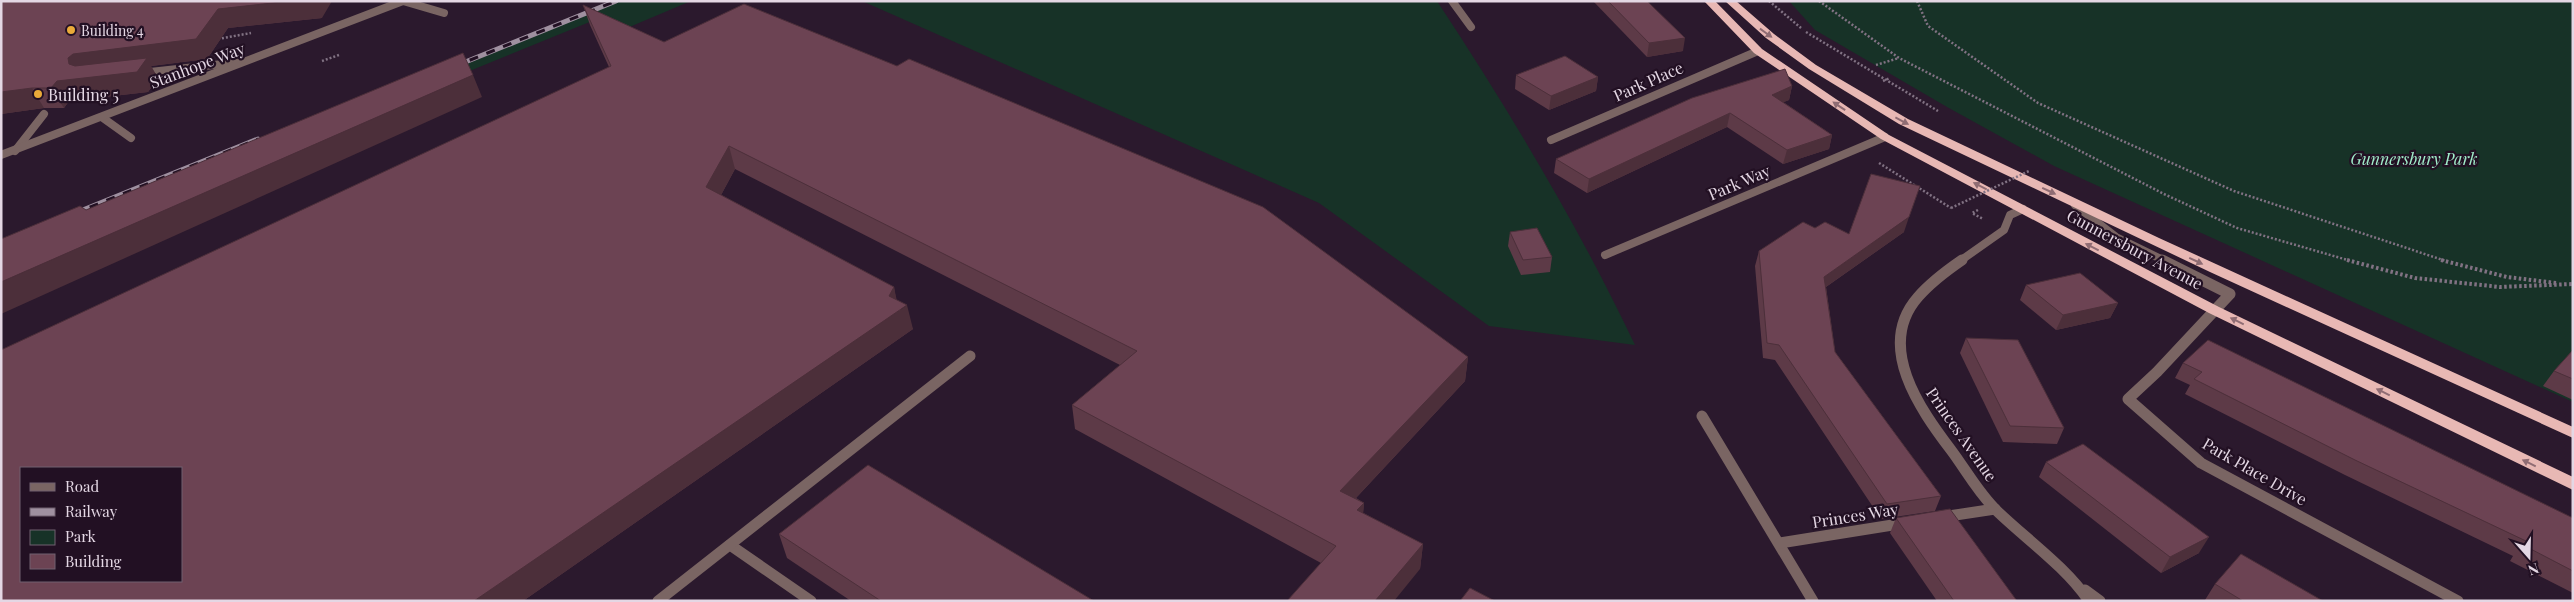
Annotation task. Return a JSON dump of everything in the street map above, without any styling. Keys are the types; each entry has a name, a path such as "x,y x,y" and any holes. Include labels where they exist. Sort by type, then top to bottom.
{"highway":[{"name":"Gunnersbury Avenue","path":"1708,1 1758,51 1885,137 2023,209 2077,240 2214,310 2573,484"},
{"name":"Gunnersbury Avenue","path":"1730,1 1755,25 1835,83 1904,122 2073,203 2573,433"}],"street":[{"path":"403,1 444,13"},
{"name":"Stanhope Way","path":"1,155 103,118 403,1"},
{"path":"1452,1 1471,27"},
{"name":"Park Place","path":"1551,140 1747,54 1758,51"},
{"path":"134,74 251,60"},
{"path":"16,151 44,114"},
{"path":"103,118 130,138"},
{"name":"Park Way","path":"1605,255 1885,137"},
{"path":"2073,203 2116,238 2230,294 2214,310"},
{"name":"Princes Avenue","path":"2023,209 2010,215 2004,230 1938,277 1917,298 1905,318 1900,342 1907,380 1925,415 1995,509 2078,585 2089,601"},
{"name":"Park Place Drive","path":"2214,310 2158,372 2128,399 2201,463 2458,601"},
{"path":"658,601 970,356"},
{"path":"1702,416 1813,601"},
{"name":"Princes Way","path":"1780,544 1995,509"},
{"path":"730,545 811,601"},
{"path":"2078,585 2100,601"}],"path":[{"path":"1769,1 1804,31 1884,81 1940,112"},
{"path":"1819,1 1899,58 2164,194 2237,228 2319,253 2415,278 2500,286 2571,284"},
{"path":"1917,1 1928,26 2038,103 2234,191 2429,257 2507,277 2571,284"},
{"path":"215,39 260,32"},
{"path":"322,61 339,55"},
{"path":"1876,66 1899,58"},
{"path":"1879,164 1951,208 2029,171"}],"green space":[{"path":"619,1 691,1 620,31 597,19 273,151 1,256"},
{"path":"862,1 1437,1 1517,127 1567,213 1635,345 1489,326 1319,203"},
{"name":"Gunnersbury Park","path":"1789,1 2573,1 2573,402 2054,166 1947,107 1815,30"}],"building":[{"path":"1,1 291,1 218,9 196,39 73,54 68,58 69,64 75,66 147,58 137,72 57,81 51,88 32,88 1,92"},
{"path":"1608,1 1647,1 1685,38 1649,43"},
{"path":"744,4 897,66 909,59 1263,207 1468,357 1340,491 1364,503 1357,510 1423,544 1375,601 1287,601 1336,546 1072,405 1137,351 729,146 706,187 894,287 889,296 907,305 474,601 1,601 1,350 611,66 583,5 664,42"},
{"path":"463,53 473,75 1,282 1,239 80,206 86,210"},
{"path":"1565,56 1598,77 1551,96 1516,75"},
{"path":"1785,69 1792,86 1772,95 1832,135 1787,150 1730,113 1589,179 1556,159 1692,98"},
{"path":"1871,174 1920,186 1909,217 1824,277 1835,352 1941,496 1887,504 1779,345 1767,343 1759,251 1803,222 1815,228 1825,222 1849,234"},
{"path":"1537,228 1552,257 1523,260 1510,232"},
{"path":"2080,273 2118,303 2063,315 2026,285"},
{"path":"1966,338 2018,340 2064,428 2010,426"},
{"path":"2208,340 2573,518 2573,571 2523,545 2526,541 2355,460 2194,379 2202,372 2183,363"},
{"path":"2573,350 2573,379 2554,371"},
{"path":"2083,444 2209,537 2170,557 2046,462"},
{"path":"868,465 1094,601 881,601 779,534"},
{"path":"1950,509 2017,601 1954,601 1896,518"},
{"path":"2241,554 2323,601 2243,601 2215,584"},
{"path":"1470,588 1495,601 1460,601"}],"railway":[{"path":"453,67 616,1"},
{"path":"73,214 258,139"}],"place":[{"name":"Building 4","path":"71,30"},
{"name":"Building 5","path":"38,94"}]}
